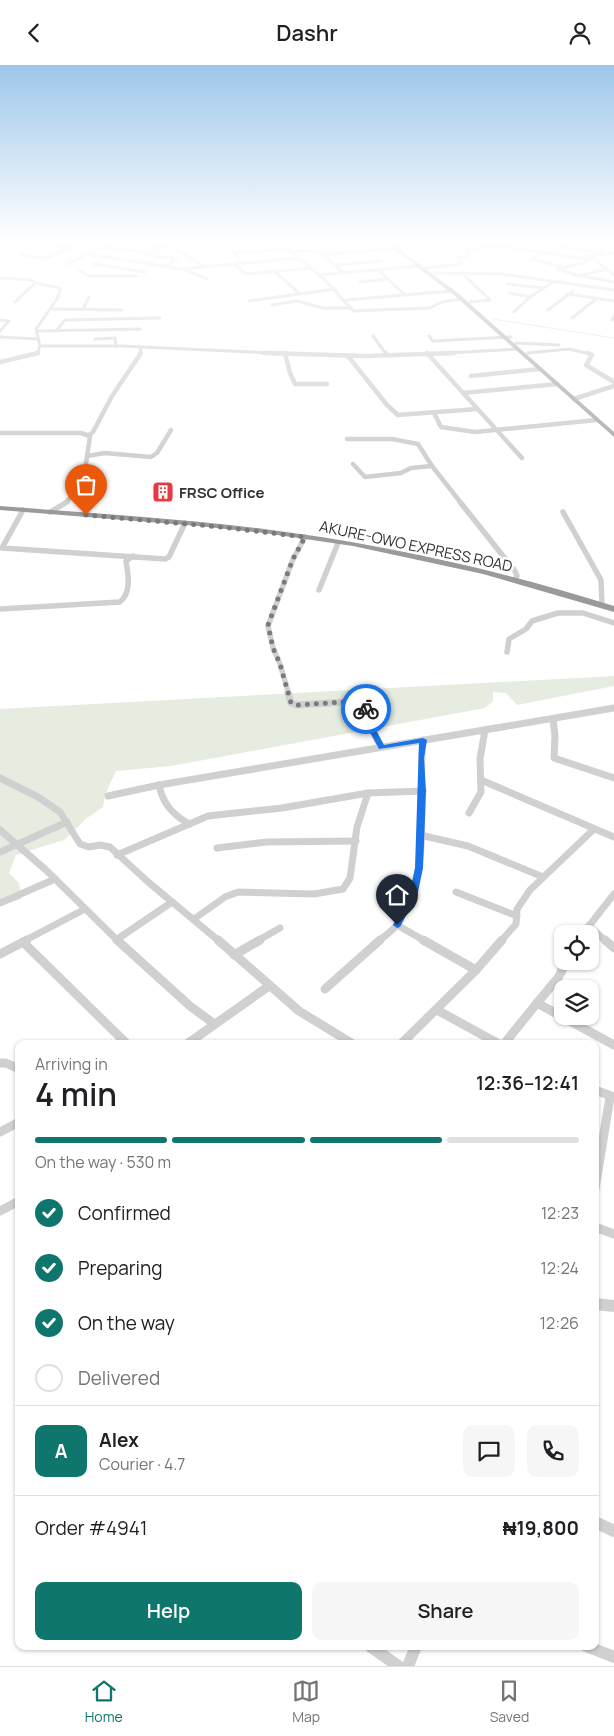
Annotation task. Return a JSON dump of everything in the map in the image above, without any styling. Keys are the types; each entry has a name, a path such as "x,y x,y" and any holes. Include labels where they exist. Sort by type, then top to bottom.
{"highway":[{"name":"AKURE-OWO EXPRESS ROAD","path":"0,508 50,512 64,510 305,537 414,557 515,580 614,609"}],"main road":[{"path":"480,313 557,384 614,429"},
{"path":"508,338 528,353 596,420 614,435"}],"street":[{"path":"0,362 38,354 40,346 36,331 48,313"},
{"path":"572,319 580,313"},
{"path":"57,330 66,320 160,318"},
{"path":"0,320 9,321 0,331"},
{"path":"36,331 140,329"},
{"path":"373,335 386,355"},
{"path":"429,336 433,341 508,338"},
{"path":"0,337 38,339"},
{"path":"95,339 115,338 116,346"},
{"path":"516,343 559,345"},
{"path":"40,346 139,346 348,355 518,349"},
{"path":"0,433 89,435 93,432 112,396 141,353 139,346"},
{"path":"528,353 572,350 588,353 592,355 586,365 614,382"},
{"path":"285,353 288,360 288,371 295,384 327,384"},
{"path":"427,353 522,458"},
{"path":"348,355 387,405 398,415 477,409"},
{"path":"471,376 540,369"},
{"path":"463,393 557,384"},
{"path":"576,399 614,386"},
{"path":"434,413 442,428 475,432 596,420"},
{"path":"88,456 104,453 151,457 157,453 171,430"},
{"path":"64,510 80,491 83,484 88,456 89,435"},
{"path":"347,439 358,437 373,440 392,439 416,443 515,571 517,576 515,580"},
{"path":"353,464 364,477 401,473 411,468 432,466"},
{"path":"23,510 2,548 165,559 169,557 185,523"},
{"path":"564,512 601,580 599,604 586,614"},
{"path":"305,537 293,559 268,625 273,648 280,664 291,703 297,705 362,701 372,730 381,747"},
{"path":"320,590 338,543"},
{"path":"0,609 123,600 129,582 126,561 133,556"},
{"path":"506,653 509,639 528,628 532,621 558,613 586,614 614,623"},
{"path":"108,796 159,785 219,777 381,747 614,708"},
{"path":"553,719 555,736 554,758 614,778"},
{"path":"469,813 481,792 480,759 485,731"},
{"path":"326,989 397,925 406,910 416,886 419,868 423,791 421,758 423,740"},
{"path":"0,779 53,806 60,812 80,843 89,847 108,846 269,986 336,1040"},
{"path":"481,780 516,793 614,837"},
{"path":"159,785 166,806 180,819 190,823"},
{"path":"117,855 190,823 220,814 282,808 368,793 423,791"},
{"path":"194,919 225,897 238,892 314,894 343,889 350,878 357,827 368,793"},
{"path":"0,852 67,822"},
{"path":"405,1040 437,1010 456,987 476,970 516,924 517,909 530,890 594,829"},
{"path":"0,830 55,879 116,940 190,1006 213,1023"},
{"path":"420,835 468,846 543,877"},
{"path":"217,848 267,842 356,841"},
{"path":"0,903 55,879"},
{"path":"456,892 517,915"},
{"path":"589,925 614,894"},
{"path":"116,940 172,902"},
{"path":"0,954 85,909"},
{"path":"397,925 476,970"},
{"path":"234,955 280,928"},
{"path":"599,934 614,948"},
{"path":"23,942 123,1040"},
{"path":"507,1040 562,970"},
{"path":"191,1040 213,1023 269,986"},
{"path":"538,1003 589,1033 614,1045"},
{"path":"437,1010 492,1040"},
{"path":"0,1063 6,1063 15,1067"},
{"path":"599,1092 612,1097 606,1132 599,1150"},
{"path":"0,1132 15,1124"},
{"path":"0,1211 15,1203"},
{"path":"599,1228 614,1234"},
{"path":"599,1304 614,1306"},
{"path":"599,1524 614,1531"},
{"path":"376,1650 398,1666"},
{"path":"408,1666 414,1650"},
{"path":"596,1650 614,1657"}],"shaded area":[{"path":"614,676 614,686 517,705 506,693 493,692 493,701 485,708 171,766 116,771 105,795 103,807 87,818 64,840 16,855 9,873 19,883 21,899 0,906 0,709"}],"waterway":[{"path":"493,319 614,338"}],"way so far":[{"path":"86,515 165,521 305,537 293,559 268,625 273,648 280,664 291,703 297,705 362,701 366,709"}],"place":[{"name":"FRSC Office","path":"163,492"}],"route":[{"path":"366,709 372,730 381,747 423,740 421,750 422,820 418,877 414,892 397,925"}]}
